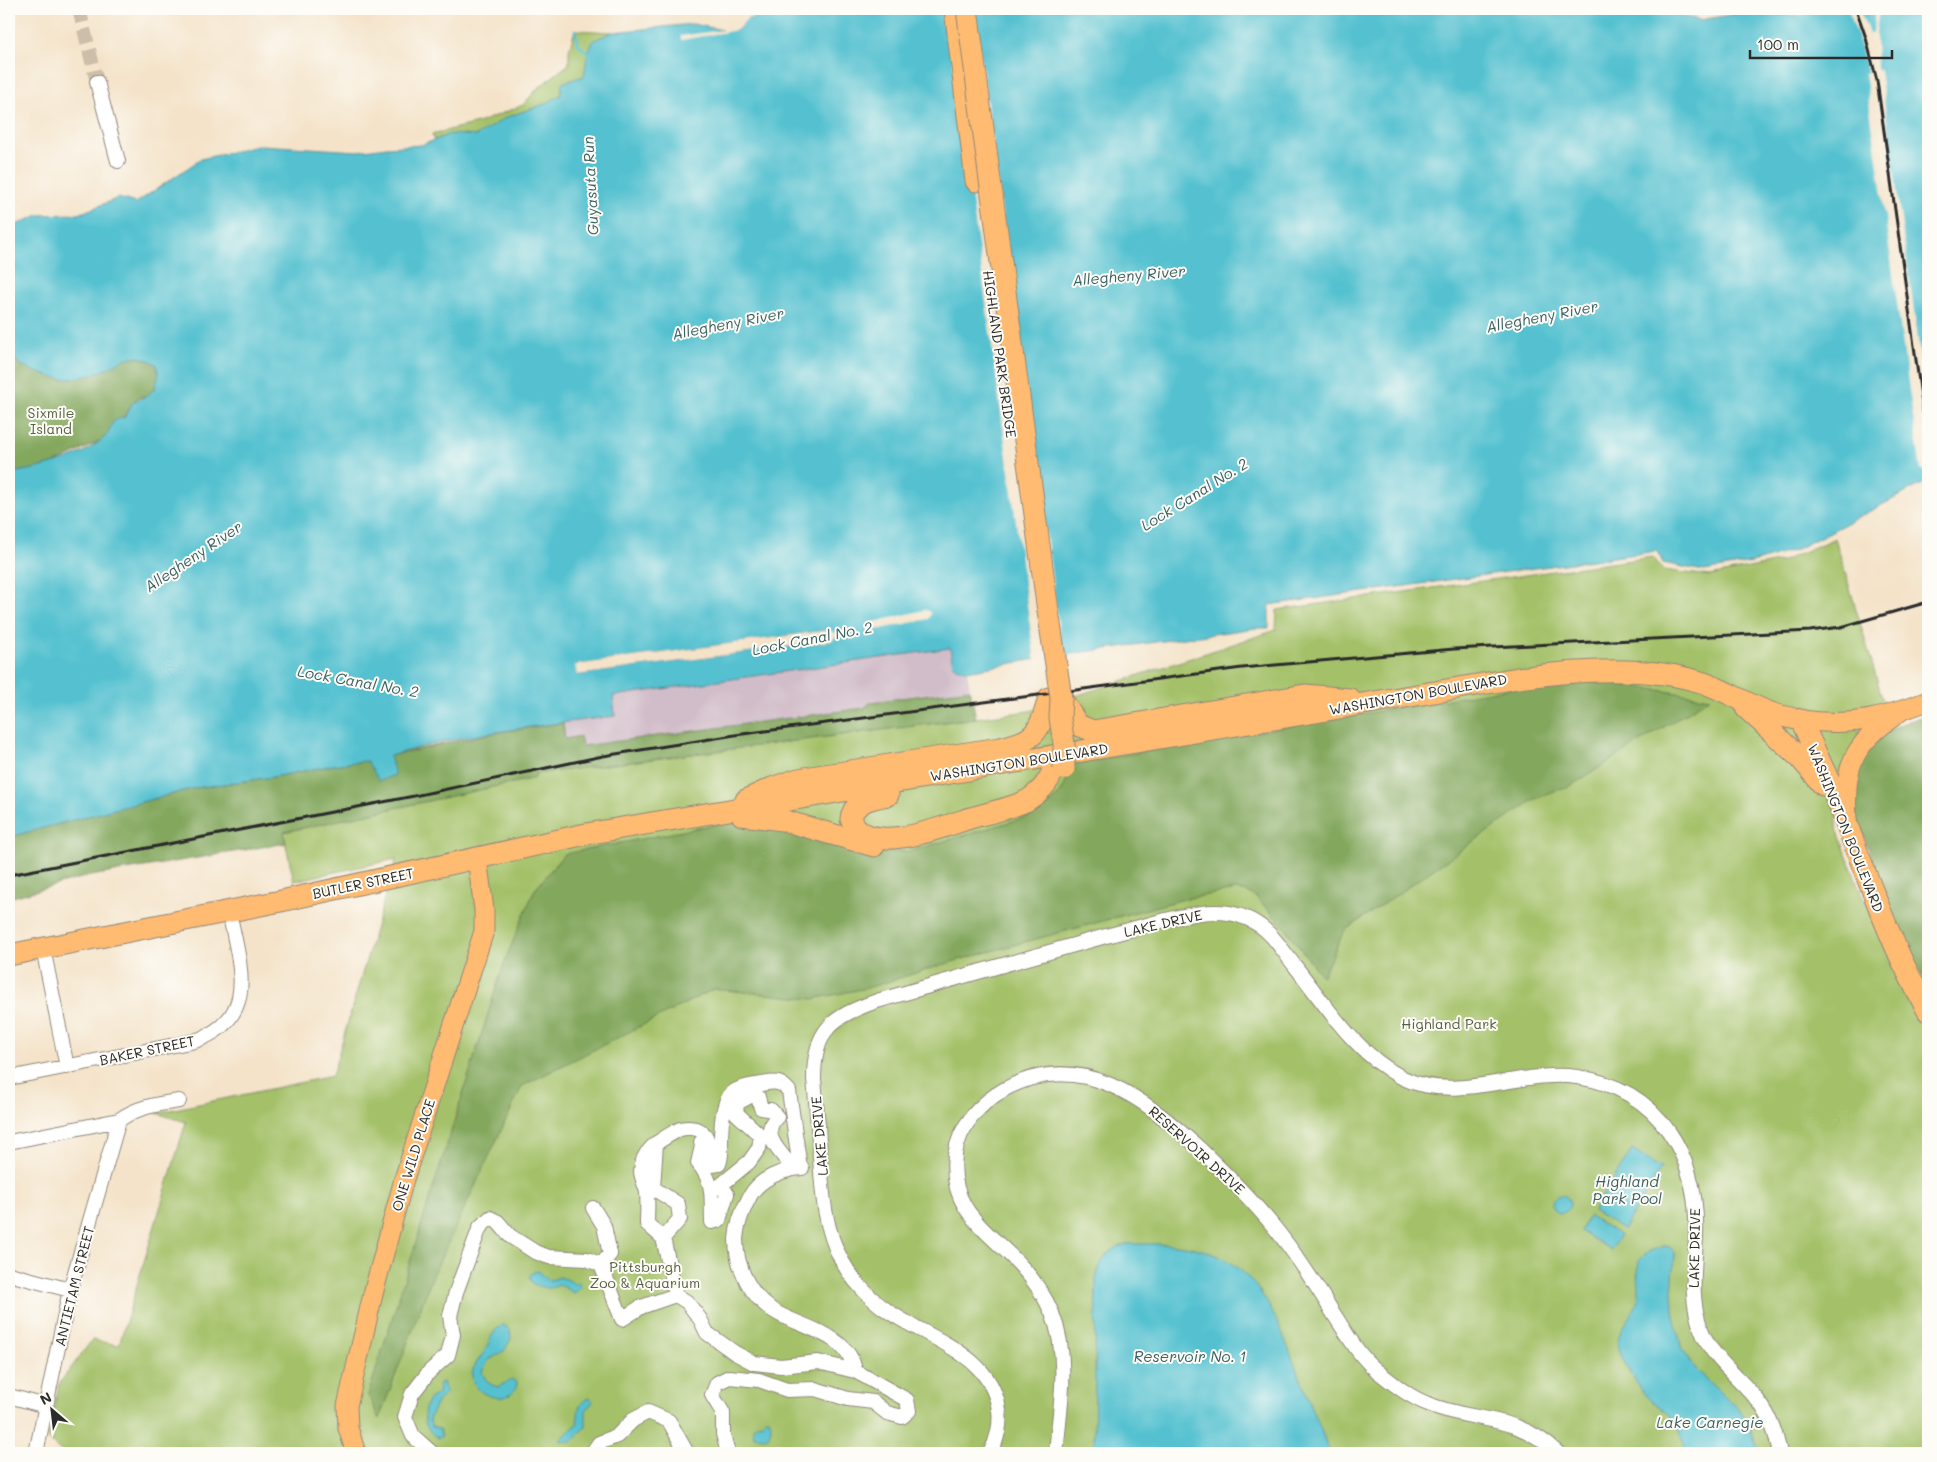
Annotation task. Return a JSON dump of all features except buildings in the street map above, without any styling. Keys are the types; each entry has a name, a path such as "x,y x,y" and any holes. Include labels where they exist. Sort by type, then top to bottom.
{"highway":[{"name":"HIGHLAND PARK BRIDGE","path":"955,9 976,181 1055,698"},
{"name":"HIGHLAND PARK BRIDGE","path":"966,9 1047,604 1055,698"},
{"name":"WASHINGTON BOULEVARD","path":"716,812 1059,765 1378,701 1518,678 1583,672 1666,674 1705,684 1771,713 1800,720 1845,818 1886,928 1928,1011"},
{"path":"1731,694 1800,758 1826,788 1845,818"},
{"path":"1055,698 1078,725 1093,731 1305,695 1378,701"},
{"path":"716,812 798,779 1000,748 1018,743 1036,733 1055,698"},
{"path":"716,812 782,820 867,845 884,847 904,846 925,841 1030,809 1042,802 1055,789 1059,765 1056,753 1055,698"},
{"path":"1059,765 1046,786 1026,801 912,835 893,838 870,836 856,828 851,819 854,809 870,799 1059,765"},
{"name":"BUTLER STREET","path":"9,955 229,911 586,834 716,812"}],"main road":[{"path":"1800,720 1832,723 1875,719 1928,701"},
{"path":"1845,818 1848,777 1852,759 1868,737 1901,711"},
{"name":"ONE WILD PLACE","path":"356,1453 348,1428 347,1406 373,1294 404,1179 484,931 484,910 477,858"}],"street":[{"path":"97,82 118,161"},
{"name":"BAKER STREET","path":"9,1078 195,1041 225,1024 236,1009 241,992 240,971 229,911"},
{"name":"LAKE DRIVE","path":"990,1453 995,1441 1000,1417 996,1396 984,1373 962,1354 880,1305 853,1276 837,1250 828,1226 824,1206 814,1079 814,1062 821,1038 827,1028 847,1011 877,1001 1118,933 1197,913 1221,912 1241,916 1263,928 1274,939 1350,1035 1375,1059 1402,1078 1414,1083 1445,1088 1475,1086 1546,1076 1581,1078 1600,1082 1631,1097 1661,1121 1679,1148 1691,1178 1696,1216 1692,1284 1700,1327 1710,1348 1718,1359 1751,1393 1767,1414 1780,1453"},
{"path":"43,948 68,1066"},
{"name":"RESERVOIR DRIVE","path":"1056,1453 1063,1383 1063,1360 1059,1336 1051,1313 1038,1288 1022,1266 984,1232 971,1216 959,1193 954,1168 958,1140 972,1117 988,1100 1015,1084 1041,1077 1068,1074 1104,1081 1131,1094 1166,1120 1221,1169 1287,1244 1353,1343 1376,1370 1418,1400 1454,1412 1488,1418 1516,1426 1536,1436 1558,1453"},
{"path":"691,1133 701,1131 705,1135 708,1160 712,1165 719,1164 721,1159 721,1132 726,1101 732,1093 747,1087 776,1081 783,1084 789,1091 800,1169"},
{"path":"728,1453 723,1434 723,1413 712,1395 717,1382 729,1377 758,1380 787,1390 815,1389 848,1399 873,1402 887,1412 902,1417 910,1411 907,1400 855,1371 818,1362 781,1366 754,1363 735,1353 707,1333 700,1319 687,1302 676,1295 664,1238 647,1224 650,1191 641,1171 643,1160 649,1149 656,1143 684,1127 699,1139 702,1146 698,1163 708,1174 711,1186 712,1222 719,1220 727,1194 721,1185 749,1162 759,1148 761,1136 736,1113 737,1103 752,1095 758,1097 761,1108 771,1110 777,1117 783,1118 793,1115"},
{"path":"9,1142 119,1120 130,1112 151,1105 179,1101"},
{"path":"777,1117 772,1121 770,1136 776,1148 800,1169"},
{"name":"ANTIETAM STREET","path":"36,1453 70,1290 119,1120"},
{"path":"800,1169 766,1179 752,1191 742,1212 736,1238 738,1263 749,1286 762,1301 778,1314 821,1333 843,1348 853,1362 855,1371"},
{"path":"650,1191 678,1204 680,1219 664,1238"},
{"path":"593,1208 604,1226 610,1254 601,1265"},
{"path":"432,1453 414,1436 405,1417 412,1394 428,1372 448,1355 453,1335 450,1316 480,1227 490,1218 498,1222 510,1236 535,1252 549,1257 587,1259 601,1265 622,1319 641,1307 676,1295"},
{"path":"9,1274 70,1290"},
{"path":"9,1396 46,1406"},
{"path":"592,1453 599,1443 617,1436 633,1420 648,1412 669,1421 687,1453"}],"shaded area":[{"path":"974,644 953,665 967,671 970,689 871,702 864,708 581,746 565,739 563,723 615,716 613,703 447,718"}],"green space":[{"path":"575,30 613,32 605,59 582,107 436,146 432,134 478,123 523,105 538,88 569,64 569,50"},
{"name":"Sixmile Island","path":"9,353 24,367 106,369 131,356 149,360 156,364 159,374 155,388 148,395 137,398 125,416 110,428 108,435 100,441 55,463 36,469 9,473"},
{"name":"Highland Park","path":"1835,538 1884,704 1857,734 1864,734 1842,785 1837,773 1837,829 1861,893 1908,995 1928,1031 1928,1453 63,1453 48,1439 59,1384 92,1340 119,1345 186,1122 156,1113 332,1076 396,859 294,881 283,832 535,778 534,774 1030,711 1276,630 1277,610 1653,557 1663,570 1710,576 1783,561"},
{"path":"1582,682 1619,684 1710,698 1567,788 1535,799 1344,931 1322,977 1285,928 1257,898 1247,892 1236,890 1184,899 955,961 867,988 813,999 714,989 522,1086 433,1275 379,1419 368,1395 504,963 534,891 564,854 723,823 750,821 872,851 911,851 1030,816 1058,796 1066,782 1071,764 1530,685"},
{"path":"970,689 976,718 535,774 535,778 284,832 286,843 85,877 9,898 9,837 195,788 367,761 492,733 563,723 565,739 580,736 582,746 864,708 871,702"},
{"path":"1928,714 1928,988 1894,919 1853,806 1856,764 1888,729"}],"water":[{"path":"807,9 1653,9 1700,20 1747,12 1797,16 1818,9 1928,9 1928,481 1795,550 1752,563 1704,571 1663,563 1657,551 1269,605 1269,628 1256,628 1048,657 967,671 953,665 950,648 613,696 615,716 473,736 445,741 390,756 395,775 379,781 367,761 339,764 273,777 195,788 9,837 9,473 60,462 96,444 107,434 115,420 125,417 133,402 148,395 155,388 159,374 156,364 141,357 124,359 91,375 64,379 31,370 16,360 9,353 9,228 39,215 79,214 118,198 136,203 201,159 261,145 357,151 422,145 450,134 476,136 507,117 545,104 561,95 562,83 584,76 588,52 594,40 613,32 693,24 722,30 737,30 747,19","holes":["829,630 837,636 830,641 577,675 576,665"]},
{"name":"Highland Park Pool","path":"1632,1150 1661,1168 1623,1230 1593,1211"},
{"path":"1561,1195 1567,1198 1570,1204 1567,1210 1561,1213 1555,1210 1552,1204 1555,1198"},
{"path":"1589,1216 1620,1235 1611,1250 1580,1231"},
{"name":"Reservoir No. 1","path":"1126,1244 1170,1245 1195,1248 1217,1255 1234,1265 1249,1278 1261,1293 1280,1329 1330,1453 1094,1453 1096,1279 1100,1266 1106,1257 1114,1249"},
{"name":"Lake Carnegie","path":"1664,1246 1670,1247 1675,1254 1672,1290 1673,1311 1682,1350 1696,1369 1739,1409 1749,1426 1760,1453 1687,1453 1674,1421 1646,1396 1621,1356 1619,1336 1638,1300 1639,1261 1648,1252"},
{"path":"539,1271 551,1280 560,1277 574,1284 579,1283 581,1287 575,1293 559,1285 549,1288 539,1286 532,1283 529,1277 533,1272"},
{"path":"505,1325 510,1331 511,1339 504,1351 489,1360 482,1371 484,1377 492,1385 498,1387 512,1379 517,1383 514,1391 509,1396 493,1397 478,1389 472,1374 493,1333"},
{"path":"443,1382 446,1393 437,1402 429,1419 432,1427 439,1429 442,1436 438,1438 427,1427 424,1413 428,1401 438,1393 439,1384"},
{"path":"588,1398 593,1402 586,1410 586,1427 573,1440 560,1440 577,1424 580,1406"},
{"path":"766,1418 769,1418 771,1422 768,1437 754,1436 753,1427 762,1423"}],"pier":[{"path":"946,9 974,9 1063,658 1035,662"},
{"path":"1848,9 1859,9 1869,33 1873,33 1875,9 1879,9 1876,33 1877,69 1880,71 1928,411 1927,485 1924,470 1921,470 1909,389 1865,73 1868,72"},
{"path":"746,16 747,19 737,30 681,40 681,36 722,30 722,27 728,29 735,28"},
{"path":"925,610 931,614 928,619 871,631 867,628 870,623"},
{"path":"829,630 836,633 837,636 831,641 577,675 575,665","holes":["829,633 834,635 830,638 579,673 578,667"]}],"waterway":[{"name":"Guyasuta Run","path":"575,30 578,44 589,54"}],"tunnel":[{"path":"79,9 97,82"}],"railway":[{"path":"9,11 19,9"},
{"path":"1856,9 1877,81 1928,446"},
{"path":"9,875 414,796 603,756 735,735 1242,668 1454,649 1810,631 1841,627 1928,602"}],"water label":[{"name":"Allegheny River","path":"1129,275"},
{"name":"Allegheny River","path":"1542,316"},
{"name":"Allegheny River","path":"728,323"},
{"name":"Lock Canal No. 2","path":"1194,494"},
{"name":"Allegheny River","path":"193,556"},
{"name":"Lock Canal No. 2","path":"812,638"},
{"name":"Lock Canal No. 2","path":"358,681"}],"park label":[{"name":"Pittsburgh Zoo & Aquarium","path":"645,1274"}]}
